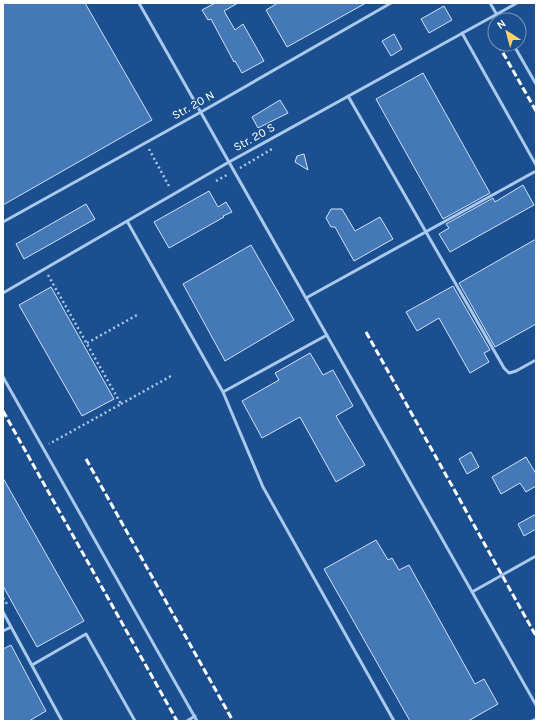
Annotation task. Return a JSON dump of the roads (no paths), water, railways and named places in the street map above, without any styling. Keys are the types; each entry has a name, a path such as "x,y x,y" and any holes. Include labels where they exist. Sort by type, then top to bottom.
{"lane":[{"path":"140,3 536,705"},
{"name":"Str. 20 N","path":"3,222 201,112 391,3"},
{"path":"490,3 496,12"},
{"name":"Str. 20 S","path":"501,12 517,3"},
{"name":"Str. 20 S","path":"3,293 229,162 487,19"},
{"path":"462,33 536,165"},
{"path":"518,52 536,84"},
{"path":"348,96 504,368 509,373 516,371 536,360"},
{"path":"306,298 536,171"},
{"path":"127,221 223,392 264,487 394,721"},
{"path":"223,392 327,335"},
{"path":"3,377 197,721"},
{"path":"472,592 536,556"},
{"path":"3,612 62,721"},
{"path":"3,631 11,627"},
{"path":"32,665 86,634 135,721"},
{"path":"187,721 195,716"},
{"path":"532,721 536,719"}],"railway":[{"path":"503,52 536,111"},
{"path":"366,332 536,636"},
{"path":"3,411 177,721"},
{"path":"86,459 233,721"}]}
